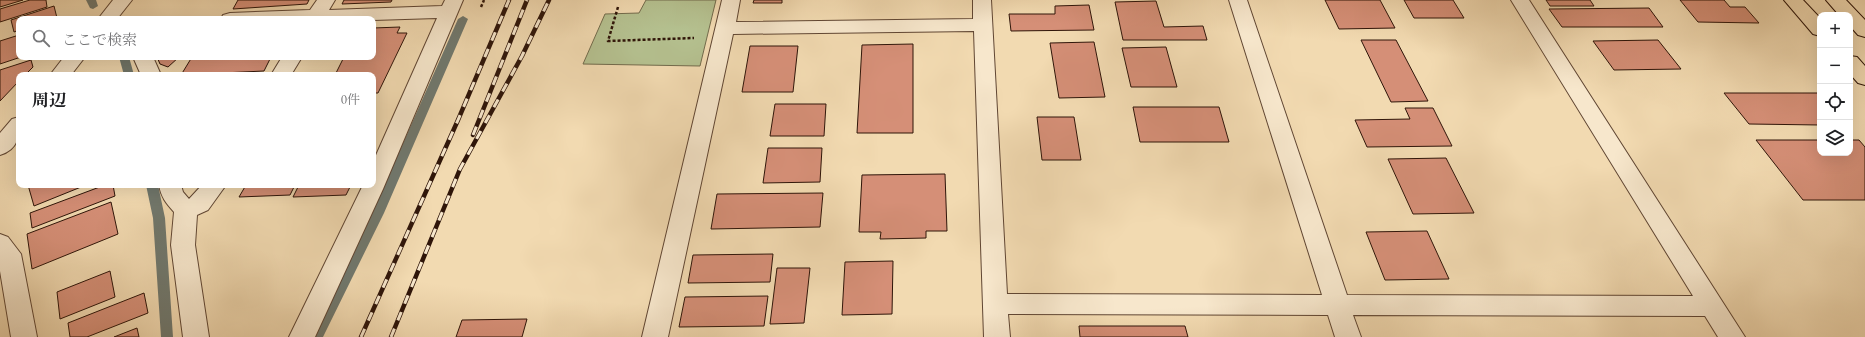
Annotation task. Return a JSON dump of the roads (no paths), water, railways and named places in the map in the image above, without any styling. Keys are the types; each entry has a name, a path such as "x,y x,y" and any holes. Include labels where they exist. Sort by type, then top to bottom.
{"highway":[{"path":"1793,0 1817,27"},
{"path":"1835,0 1847,12"},
{"path":"1853,18 1865,31"},
{"path":"1853,65 1865,78"}],"street":[{"path":"110,16 123,0"},
{"path":"655,337 731,0"},
{"path":"982,0 997,337"},
{"path":"1238,0 1348,337"},
{"path":"1520,0 1732,337"},
{"path":"268,16 319,12 451,6 376,180"},
{"path":"725,28 983,25"},
{"path":"62,72 72,60"},
{"path":"145,60 150,72"},
{"path":"283,72 290,60"},
{"path":"2,142 16,127"},
{"path":"171,188 172,195 186,210 183,245 196,337"},
{"path":"186,210 200,204 213,188"},
{"path":"302,337 372,188"},
{"path":"0,243 9,254 24,337"},
{"path":"996,304 1712,306"}],"waterway":[{"path":"91,0 93,6"},
{"path":"317,337 378,213 463,19"},
{"path":"125,60 128,72"},
{"path":"153,188 159,218 167,337"}],"railway":[{"path":"361,337 458,120 509,0"},
{"path":"473,135 527,0"},
{"path":"391,337 460,169 522,56 549,0"}]}
